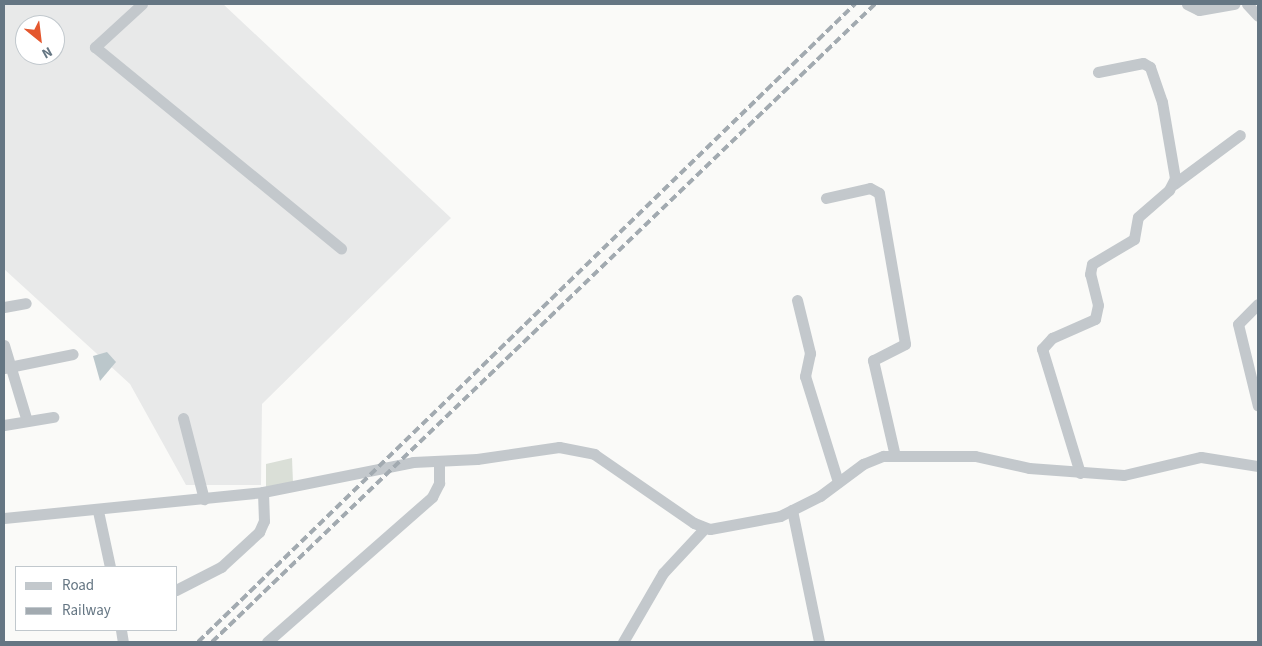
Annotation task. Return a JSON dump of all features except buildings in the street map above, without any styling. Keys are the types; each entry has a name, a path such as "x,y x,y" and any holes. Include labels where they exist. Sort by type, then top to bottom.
{"street":[{"path":"142,4 95,47 341,248"},
{"path":"1187,4 1199,10 1234,4"},
{"path":"1247,4 1258,16"},
{"path":"1098,72 1144,63 1150,66 1172,148 1174,184"},
{"path":"1080,473 1042,348 1052,338 1095,319 1098,305 1090,274 1092,264 1134,239 1138,217 1174,184 1240,135"},
{"path":"826,198 870,188 880,193 905,344 878,355 873,360 896,456"},
{"path":"796,300 810,353 805,376 838,482"},
{"path":"4,307 26,303"},
{"path":"1258,304 1238,324 1258,406"},
{"path":"4,345 6,368 27,421"},
{"path":"6,368 74,354"},
{"path":"4,425 53,417"},
{"path":"183,418 204,499"},
{"path":"4,518 98,511 263,492 413,462 439,461 559,447 580,449 621,470 704,529 725,528 792,510 872,460 896,456 975,456 1029,468 1124,475 1201,457 1258,466"},
{"path":"267,642 432,497 439,483 439,461"},
{"path":"178,589 221,567 260,532 264,521 263,492"},
{"path":"792,510 819,642"},
{"path":"98,511 110,566"},
{"path":"623,642 663,572 704,529"}],"shaded area":[{"path":"4,4 223,4 451,218 262,404 261,485 186,485 130,384 4,269"},
{"path":"107,352 116,362 100,381 93,356"},
{"path":"292,458 293,483 266,489 266,464"}],"railway":[{"path":"198,642 855,4"},
{"path":"212,642 875,4"}]}
